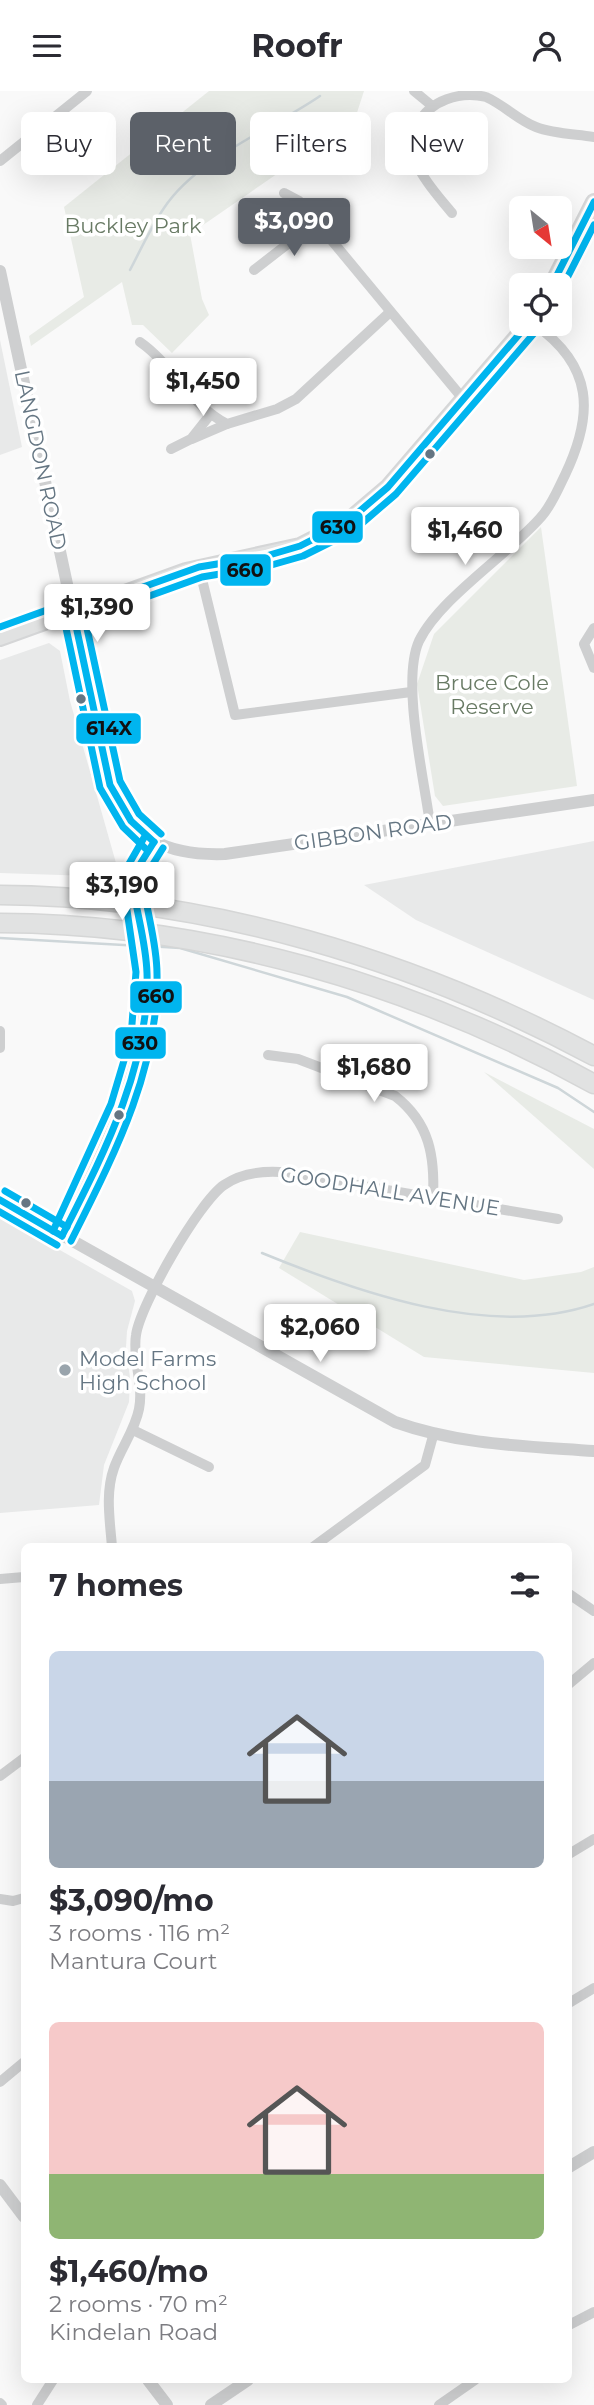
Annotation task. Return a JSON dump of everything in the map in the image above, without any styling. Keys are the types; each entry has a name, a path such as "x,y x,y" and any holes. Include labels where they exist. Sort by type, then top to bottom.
{"highway":[{"path":"0,895 155,907 276,934 373,961 458,992 594,1056"},
{"path":"0,923 125,929 201,941 294,963 444,1012 565,1067 594,1084"},
{"path":"565,1067 594,1089"}],"main road":[{"path":"558,273 594,202"},
{"path":"0,638 199,568 284,551 313,541 347,522 388,487 517,336"}],"street":[{"path":"0,162 87,91"},
{"path":"414,91 432,105"},
{"path":"452,213 422,175 414,155 416,127 432,105 454,95 480,96 541,129 594,137"},
{"path":"284,193 299,201 389,313 464,400"},
{"path":"254,270 316,222"},
{"name":"LANGDON ROAD","path":"0,271 110,785 131,821 154,842"},
{"path":"171,449 227,425 277,409 296,399 389,313"},
{"path":"430,824 411,692 415,656 430,624 542,516 584,433 585,395 578,371 559,343 550,336"},
{"path":"140,341 155,352 210,415 227,425"},
{"path":"191,439 210,415"},
{"path":"199,568 235,715 411,692"},
{"path":"594,628 584,643 594,668"},
{"name":"GIBBON ROAD","path":"154,842 180,852 225,853 594,800"},
{"path":"62,1236 102,1153 139,1043 147,994 144,948 133,890 134,870 154,842"},
{"path":"0,1031 0,1048"},
{"path":"268,1055 298,1059 395,1095 408,1105 425,1132 432,1151 433,1198"},
{"name":"GOODHALL AVENUE","path":"112,1543 110,1480 132,1430 141,1392 135,1338 142,1313 212,1195 244,1175 280,1172 558,1219"},
{"path":"0,1200 368,1410 433,1436 594,1451"},
{"path":"132,1430 209,1467"},
{"path":"318,1543 425,1465 433,1436"},
{"path":"0,1579 21,1577"},
{"path":"572,1596 594,1611"},
{"path":"572,1681 594,1663"},
{"path":"0,1776 21,1760"},
{"path":"572,1852 594,1839"},
{"path":"0,1899 13,1901 21,1899"},
{"path":"572,2001 594,1988"},
{"path":"0,2081 21,2064"},
{"path":"572,2165 594,2152"},
{"path":"0,2185 21,2213"},
{"path":"572,2323 594,2312"},
{"path":"37,2405 51,2383"},
{"path":"150,2383 167,2405"},
{"path":"211,2405 244,2383"},
{"path":"439,2405 471,2383"}],"shaded area":[{"path":"0,340 22,447 0,455"},
{"path":"49,643 60,651 70,701 120,877 0,873 0,660"},
{"path":"594,841 594,1000 416,920 364,885"},
{"name":"Model Farms High School","path":"0,1216 132,1291 135,1301 126,1347 130,1378 129,1402 104,1465 99,1505 0,1513"}],"green space":[{"name":"Buckley Park","path":"209,91 364,91 357,112 250,112 250,175 275,175 190,234 202,299 209,315 172,353 143,325 132,325 122,282 31,346 29,336 84,297 64,207 104,175 116,175 116,165 130,154 130,175 236,175 236,112 183,112"},
{"name":"Bruce Cole Reserve","path":"541,527 577,786 443,806 435,796 417,684 434,634"},
{"path":"484,1072 594,1129 594,1169"},
{"path":"300,1232 524,1280 581,1272 594,1267 594,1373 424,1357 279,1268"}],"waterway":[{"path":"130,270 150,230 178,190 215,159 320,96"},
{"path":"0,938 141,946"},
{"path":"147,946 180,948 347,997 558,1088 594,1112"},
{"path":"262,1253 382,1296 469,1314 512,1317 554,1314 594,1304"}],"transit line":[{"name":"630","path":"558,273 594,202"},
{"name":"660","path":"570,273 594,225"},
{"name":"630","path":"73,612 199,567 266,556 300,546 347,522 388,487 518,336"},
{"name":"660","path":"77,622 202,577 268,566 303,556 353,531 396,494 532,336"},
{"name":"614X","path":"0,627 69,602"},
{"name":"614X","path":"83,610 120,781 139,814 161,834"},
{"name":"630","path":"73,612 110,785 131,821 154,842"},
{"name":"660","path":"63,614 100,788 123,827 147,850"},
{"name":"614X","path":"53,1231 111,1104 131,1037 136,972 122,876 145,836"},
{"name":"630","path":"62,1236 108,1142 132,1076 141,1042 147,973 132,877 154,842"},
{"name":"660","path":"71,1241 117,1145 142,1079 156,1010 157,974 143,880 163,848"},
{"name":"614X","path":"5,1191 67,1227"},
{"name":"630","path":"0,1200 62,1236"},
{"name":"660","path":"0,1212 57,1245"}],"place":[{"name":"Model Farms High School","path":"65,1370"}]}
